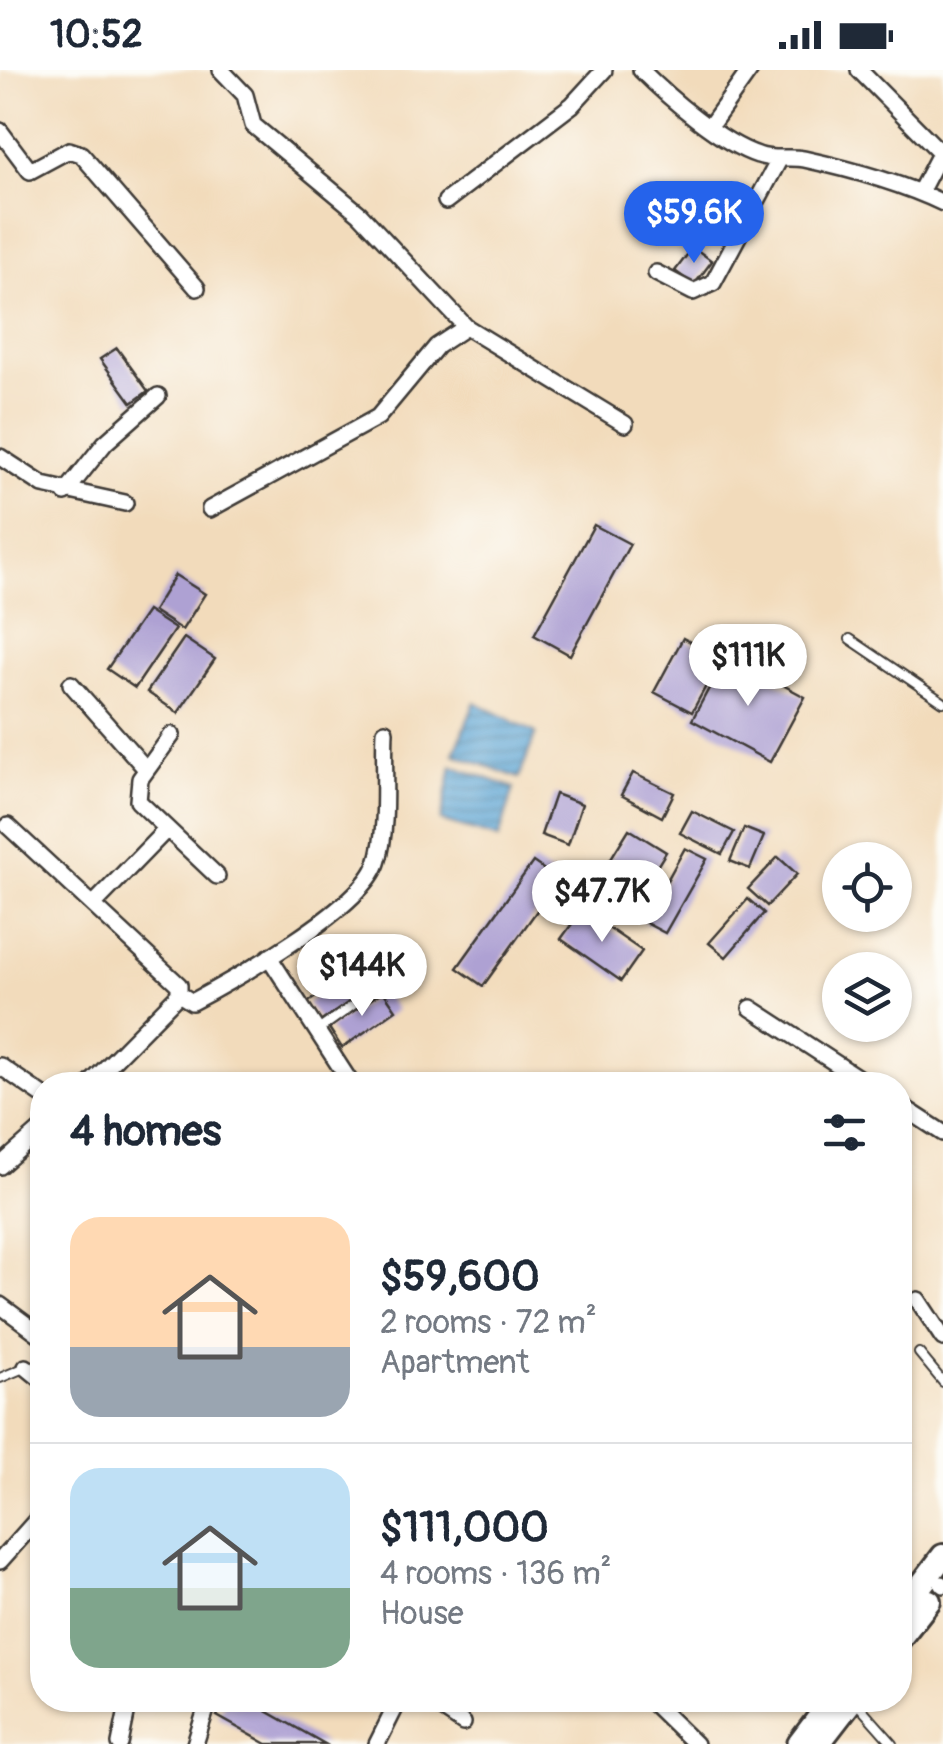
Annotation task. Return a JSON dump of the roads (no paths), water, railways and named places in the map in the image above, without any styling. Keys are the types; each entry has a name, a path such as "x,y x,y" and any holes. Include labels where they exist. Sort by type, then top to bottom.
{"main road":[{"path":"912,1597 943,1556"},
{"path":"912,1623 943,1584"},
{"path":"799,1744 823,1712"},
{"path":"818,1744 843,1712"}],"street":[{"path":"221,70 245,95 254,124 360,214 466,326 625,424"},
{"path":"446,202 572,105 604,70"},
{"path":"641,70 746,150 779,160 802,159 920,192 943,204"},
{"path":"710,126 750,70"},
{"path":"860,70 942,150 920,192"},
{"path":"0,131 30,171 69,150 81,154 198,288"},
{"path":"656,273 693,292 713,283 779,160"},
{"path":"210,509 378,417 437,346 466,326"},
{"path":"65,493 105,443 158,396"},
{"path":"0,458 43,485 125,504"},
{"path":"71,684 146,769"},
{"path":"179,994 192,1002 270,957 344,902 376,868 384,731"},
{"path":"172,735 146,769 138,786 138,801 217,876"},
{"path":"8,826 179,985 179,994 102,1072"},
{"path":"93,906 166,830"},
{"path":"270,957 344,1072"},
{"path":"752,1008 849,1072"},
{"path":"0,1066 30,1087"},
{"path":"912,1113 943,1134"},
{"path":"0,1166 30,1140"},
{"path":"918,1300 943,1338"},
{"path":"0,1305 30,1327"},
{"path":"26,1367 30,1370"},
{"path":"0,1560 30,1527"},
{"path":"120,1744 127,1712"},
{"path":"195,1744 205,1712"},
{"path":"377,1744 392,1712"},
{"path":"446,1712 463,1724"},
{"path":"662,1712 694,1744"}],"lane":[{"path":"850,639 943,702"},
{"path":"317,1031 363,998"},
{"path":"919,1353 943,1382"},
{"path":"0,1378 26,1367"},
{"path":"864,1712 893,1744"}],"water":[{"path":"475,702 536,733 519,778 454,754"},
{"path":"452,766 514,788 499,838 441,821"}]}
